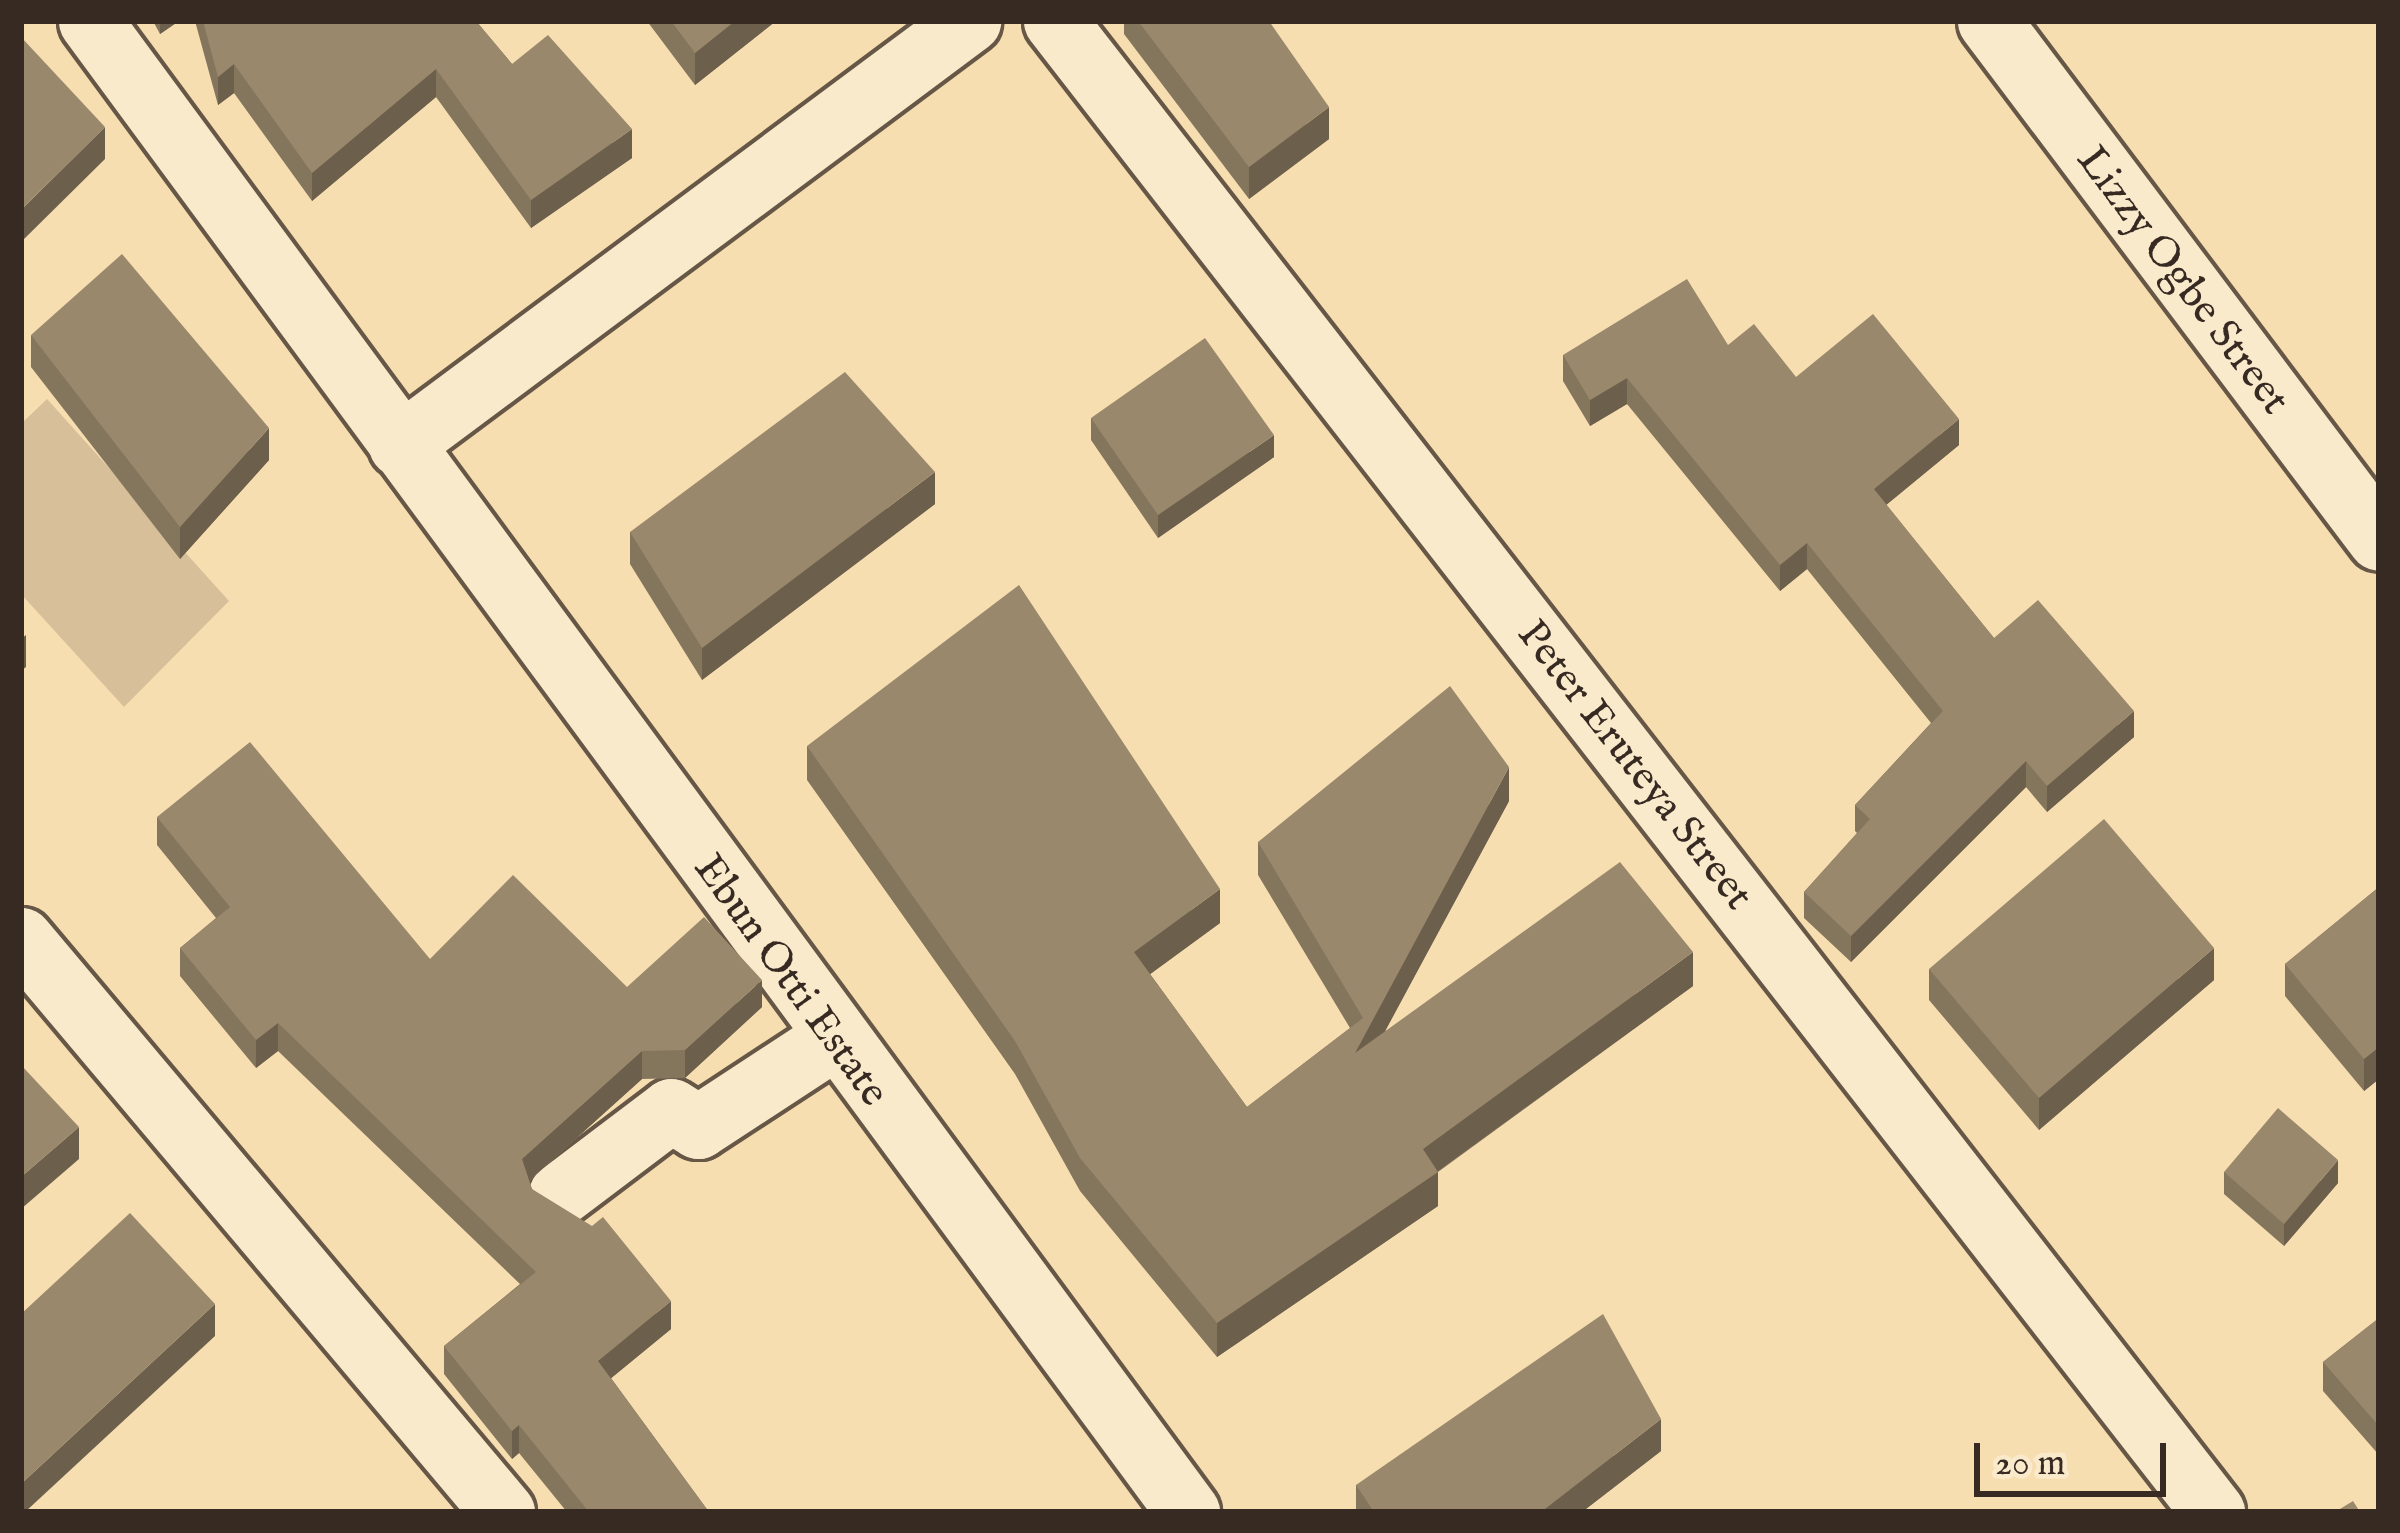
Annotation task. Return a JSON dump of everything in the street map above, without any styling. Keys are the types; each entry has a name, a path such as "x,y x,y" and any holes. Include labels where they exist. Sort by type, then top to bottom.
{"street":[{"name":"Ebun Otti Estate","path":"90,21 832,1040 1188,1512"},
{"path":"400,445 969,21"},
{"name":"Peter Eruteya Street","path":"1055,21 2213,1512"},
{"name":"Lizzy Ogbe Street","path":"1989,21 2379,538"},
{"path":"21,939 503,1512"},
{"path":"560,1195 671,1110 698,1127 832,1040"}],"shaded area":[{"path":"47,399 229,601 124,707 21,594 21,424"}],"building":[{"path":"203,21 476,21 512,64 548,35 632,129 531,200 436,69 312,173 234,64 218,77"},
{"path":"671,21 735,21 695,53"},
{"path":"1138,21 1269,21 1329,107 1249,167"},
{"path":"21,37 105,127 21,210"},
{"path":"122,254 269,428 180,527 31,335"},
{"path":"1687,279 1728,345 1754,324 1796,377 1873,314 1959,419 1874,489 1994,638 2038,600 2134,711 2047,786 2026,761 1851,936 1804,892 1870,819 1855,805 1943,711 1807,543 1780,565 1627,378 1590,400 1563,355"},
{"path":"1205,338 1274,435 1158,515 1091,418"},
{"path":"845,372 935,472 702,648 630,532"},
{"path":"1019,585 1220,889 1134,952 1247,1107 1363,1018 1258,842 1450,686 1509,767 1355,1053 1620,862 1693,952 1423,1149 1438,1172 1217,1323 1080,1158 1015,1041 807,746"},
{"path":"250,742 430,959 513,875 627,987 704,917 762,980 685,1050 642,1051 522,1159 532,1189 592,1226 603,1217 671,1301 598,1361 709,1512 589,1512 519,1425 512,1431 444,1346 536,1272 278,1023 256,1040 180,948 230,907 157,817"},
{"path":"2104,819 2214,948 2039,1098 1929,969"},
{"path":"2379,887 2379,1047 2364,1059 2285,964"},
{"path":"21,1065 79,1127 21,1177"},
{"path":"2278,1108 2338,1160 2284,1224 2224,1172"},
{"path":"130,1213 215,1304 21,1484 21,1314"},
{"path":"1603,1314 1661,1419 1541,1512 1374,1512 1356,1485"},
{"path":"2379,1318 2379,1426 2323,1362"},
{"path":"2353,1501 2360,1512 2335,1512"}]}
